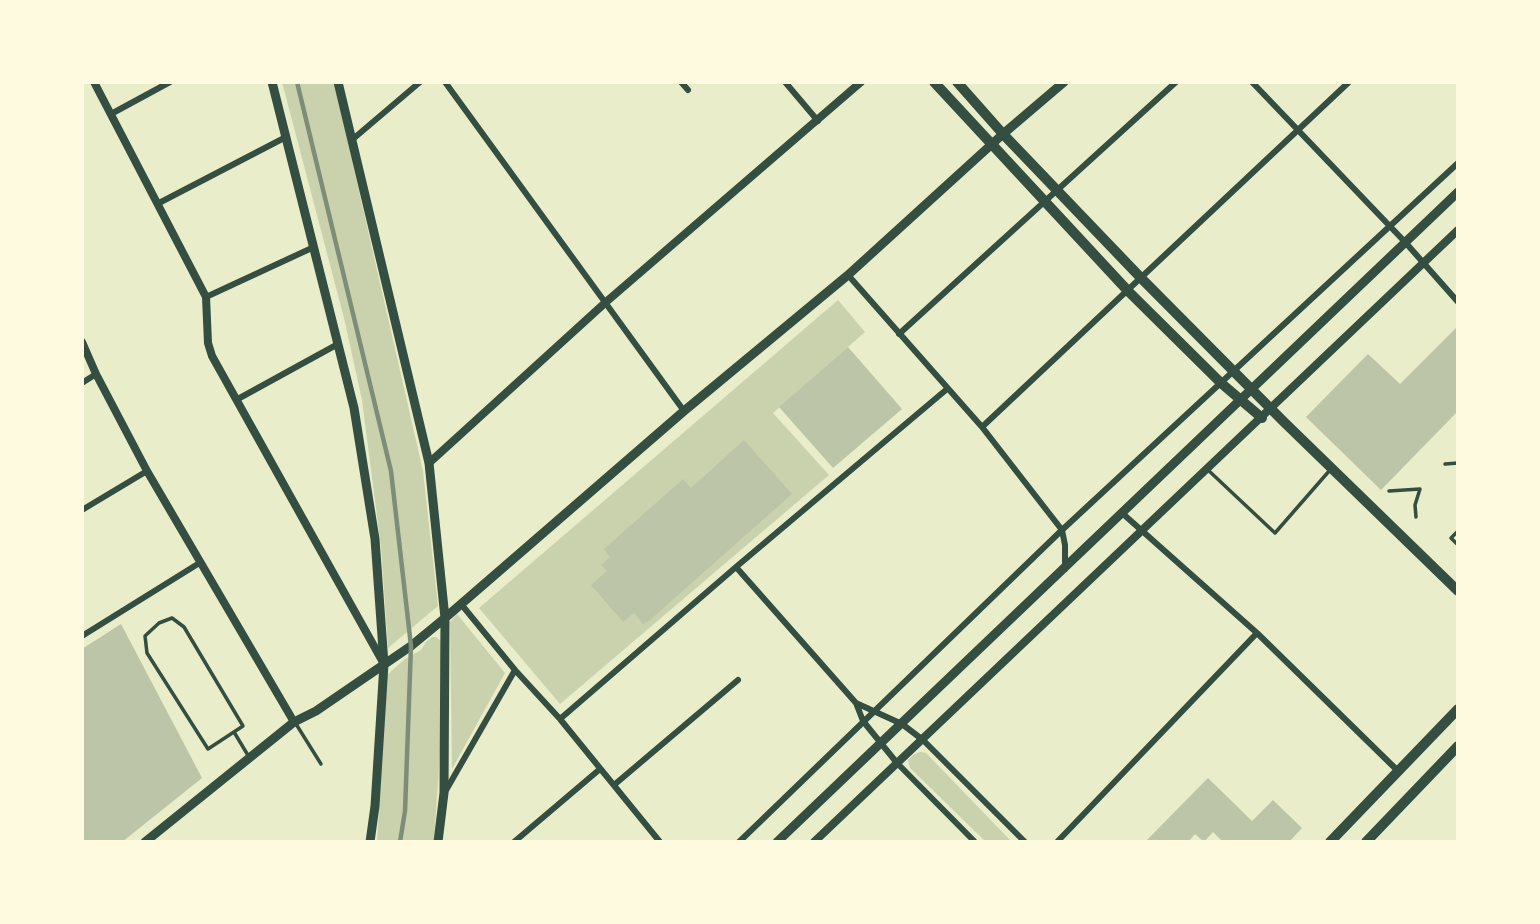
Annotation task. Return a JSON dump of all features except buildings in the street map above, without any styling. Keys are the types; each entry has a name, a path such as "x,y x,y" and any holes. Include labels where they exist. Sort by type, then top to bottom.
{"main road":[{"path":"272,82 354,408 375,539 384,664 370,842"},
{"path":"338,82 354,139 429,463 445,618 444,793 438,842"},
{"path":"934,82 1128,291 1221,383 1262,418"},
{"path":"957,82 1141,278 1458,591"},
{"path":"145,842 294,722 316,711 411,646 445,618 684,411 848,275 1064,82"},
{"path":"777,842 1458,192"},
{"path":"1330,842 1458,709"},
{"path":"1366,842 1458,746"}],"street":[{"path":"94,82 206,297 208,343 212,356 384,664"},
{"path":"111,114 170,82"},
{"path":"354,139 420,82"},
{"path":"445,82 684,411"},
{"path":"681,82 688,90"},
{"path":"785,82 818,121"},
{"path":"429,463 606,302 861,82"},
{"path":"899,334 1176,82"},
{"path":"1252,82 1405,242 1458,302"},
{"path":"982,428 1349,82"},
{"path":"159,203 286,137"},
{"path":"739,842 1062,530 1458,163"},
{"path":"814,842 1458,230"},
{"path":"206,297 314,247"},
{"path":"848,275 982,428 1062,530 1065,569"},
{"path":"82,342 147,471 294,722"},
{"path":"236,400 338,344"},
{"path":"82,383 96,374"},
{"path":"560,719 947,389"},
{"path":"82,510 147,471"},
{"path":"1122,513 1257,632 1398,771"},
{"path":"82,636 201,562"},
{"path":"736,567 856,703 863,721 897,763 975,842"},
{"path":"461,604 515,670 560,719 660,842"},
{"path":"1056,842 1257,632"},
{"path":"444,793 515,670"},
{"path":"614,785 738,680"},
{"path":"856,703 902,724 923,740 1026,842"},
{"path":"514,842 600,769"}],"lane":[{"path":"1445,464 1458,463"},
{"path":"1207,469 1275,533 1332,468"},
{"path":"1389,491 1420,489 1415,505 1416,517"},
{"path":"1458,531 1451,538 1458,545"},
{"path":"172,618 184,627 243,726 233,732 208,749 147,653 145,636 159,623 172,618"},
{"path":"294,722 321,764"},
{"path":"233,732 250,758"}],"green space":[{"path":"282,82 334,82 423,471 438,606 388,648 381,547 362,400 344,318"},
{"path":"838,300 865,332 773,413 829,475 560,704 479,608"},
{"path":"457,614 505,673 452,769 450,622"},
{"path":"432,637 441,641 441,736 434,842 377,842 387,675 405,659 421,650"},
{"path":"920,752 926,753 1012,842 986,842 910,768 908,760"}],"railway":[{"path":"297,82 391,471 411,646 405,811 400,842"}]}
